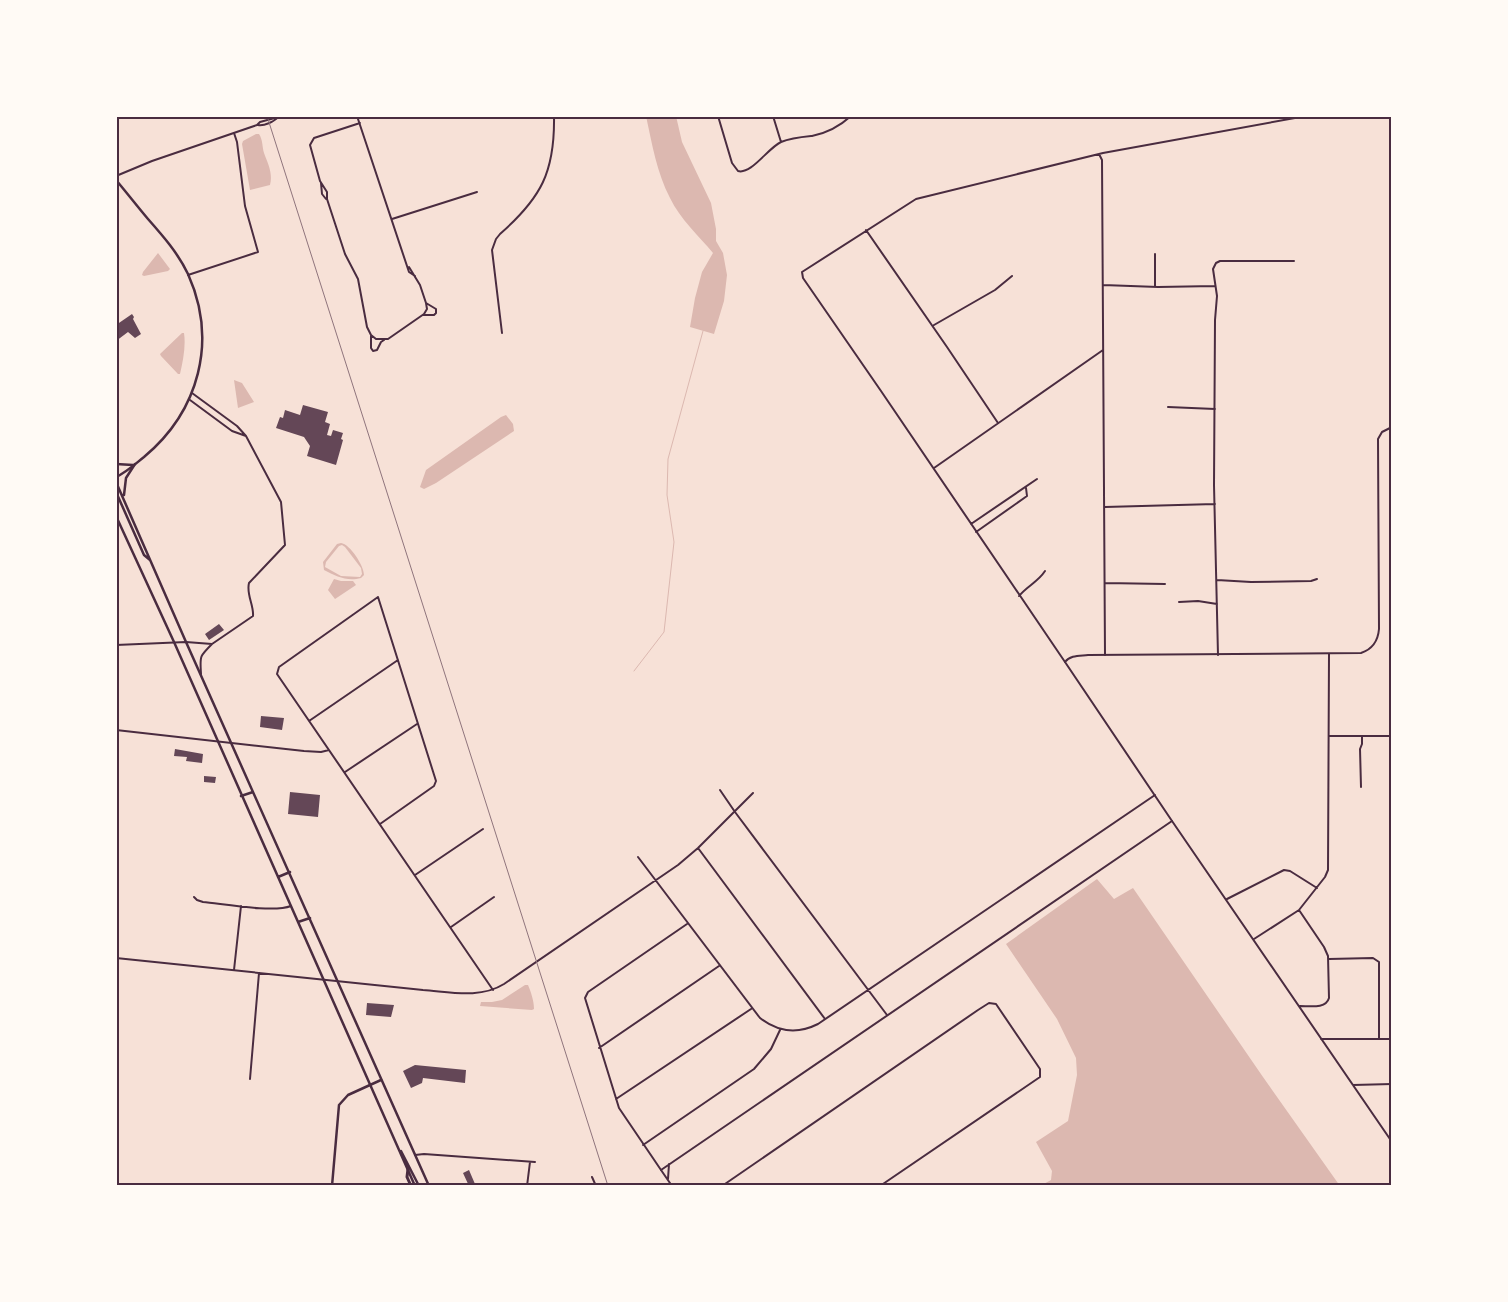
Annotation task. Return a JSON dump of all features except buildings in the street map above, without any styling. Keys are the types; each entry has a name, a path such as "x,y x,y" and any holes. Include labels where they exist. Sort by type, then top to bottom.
{"highway":[{"path":"409,1169 407,1177 411,1186"}],"main road":[{"path":"116,180 173,248 188,274 197,299 202,333 200,367 190,400 171,430 156,447 116,476"},
{"path":"116,464 135,464"},
{"path":"124,497 126,478 135,464"},
{"path":"116,482 429,1186"},
{"path":"116,492 144,555 152,561"},
{"path":"116,516 417,1186"},
{"path":"241,796 253,792"},
{"path":"278,877 290,872"},
{"path":"298,922 310,918"},
{"path":"332,1186 339,1105 348,1095 381,1080"}],"street":[{"path":"357,116 408,266 420,285 427,309 423,315 384,340 377,350 373,351 370,346 371,335"},
{"path":"502,333 492,250 500,234 530,205 547,175 553,151 554,116"},
{"path":"718,116 732,163 738,171 746,172 768,151 781,142 823,133 839,125 850,116"},
{"path":"773,116 781,142"},
{"path":"1306,116 1099,154 916,199 803,270 801,274 1392,1142"},
{"path":"116,176 152,161 280,117"},
{"path":"327,200 322,194 321,183 310,148 312,140 360,123"},
{"path":"188,274 258,252 245,206 237,142 234,133"},
{"path":"1099,154 1102,160 1105,655"},
{"path":"321,183 327,192 327,200 345,254 358,278 367,327 376,340 384,340"},
{"path":"392,220 477,192"},
{"path":"866,230 998,423"},
{"path":"1155,254 1155,287"},
{"path":"1218,655 1215,504 1215,318 1217,296 1213,268 1218,261 1294,261"},
{"path":"933,326 995,290 1012,276"},
{"path":"1103,285 1155,287 1215,286"},
{"path":"423,315 434,315 436,313 435,308 426,303"},
{"path":"934,468 1103,350"},
{"path":"192,393 237,426 246,436 281,502 285,542 283,548 249,583 253,616 203,651 201,655 201,674"},
{"path":"190,400 232,431 246,436"},
{"path":"1168,407 1215,409"},
{"path":"1065,662 1068,658 1074,656 1329,654 1365,652 1375,644 1379,634 1378,439 1382,432 1392,427"},
{"path":"971,524 1038,479"},
{"path":"976,532 1026,496 1026,488"},
{"path":"1104,507 1215,504"},
{"path":"1019,596 1024,590 1040,579 1046,571"},
{"path":"1217,580 1290,582 1317,579"},
{"path":"1104,583 1165,584"},
{"path":"380,824 436,783 378,597 278,669 278,676 493,990"},
{"path":"1179,602 1217,604"},
{"path":"116,645 174,642 212,644"},
{"path":"1254,939 1299,910 1317,888 1328,870 1329,654"},
{"path":"309,721 398,660"},
{"path":"345,772 418,723"},
{"path":"116,730 304,751 321,752 329,750"},
{"path":"1329,736 1392,736"},
{"path":"1361,787 1360,759 1362,736"},
{"path":"720,790 887,1016"},
{"path":"116,958 324,981 478,994 493,990 504,984 656,880 698,848 753,793"},
{"path":"638,857 751,1008 766,1023 780,1029 805,1030 826,1019 1155,795"},
{"path":"661,1170 1172,821"},
{"path":"415,875 482,829"},
{"path":"698,848 826,1019"},
{"path":"1227,899 1284,870 1290,871 1317,888"},
{"path":"451,927 494,896"},
{"path":"194,897 203,902 241,906 280,909 291,906"},
{"path":"234,970 241,906"},
{"path":"1299,910 1324,947 1329,959 1329,1001 1323,1006 1300,1006"},
{"path":"672,1186 623,1116 585,1002 586,995 688,924"},
{"path":"1329,959 1373,958 1379,962 1379,1039"},
{"path":"599,1048 720,966"},
{"path":"250,1079 259,973"},
{"path":"722,1186 978,1010 992,1002 996,1004 1040,1069 1040,1076 880,1186"},
{"path":"616,1099 751,1008"},
{"path":"643,1145 754,1069 771,1049 780,1029"},
{"path":"1321,1039 1392,1039"},
{"path":"1353,1085 1392,1084"},
{"path":"415,1155 424,1154 535,1162"},
{"path":"528,1186 530,1162"},
{"path":"668,1180 669,1164"},
{"path":"592,1177 596,1186"}],"shaded area":[{"path":"646,116 676,116 682,142 711,203 716,229 716,241 723,253 727,275 724,301 714,334 690,327 702,272 713,253 684,220 665,188 658,168"},
{"path":"259,134 261,139 270,169 271,181 270,185 250,190 242,144 243,141"},
{"path":"158,253 170,269 168,271 142,275 143,272"},
{"path":"184,333 185,338 183,359 180,374 178,374 160,354"},
{"path":"234,380 242,383 254,402 238,408"},
{"path":"506,415 513,424 514,431 436,483 424,489 420,487 426,470"},
{"path":"337,544 345,544 356,556 362,566 364,575 361,578 346,579 324,570 323,562","holes":["339,546 345,547 361,568 362,574 360,577 341,576 325,567 326,562"]},
{"path":"334,579 353,581 356,585 335,599 328,590"},
{"path":"1097,879 1114,899 1133,888 1340,1186 1040,1186 1051,1180 1052,1171 1036,1142 1068,1121 1077,1075 1076,1058 1057,1019 1006,944"},
{"path":"528,985 532,997 534,1009 532,1010 480,1006 481,1002 502,1000"}],"waterway":[{"path":"634,671 664,632 674,542 667,495 668,459 703,331"}],"railway":[{"path":"267,116 608,1186"}]}
